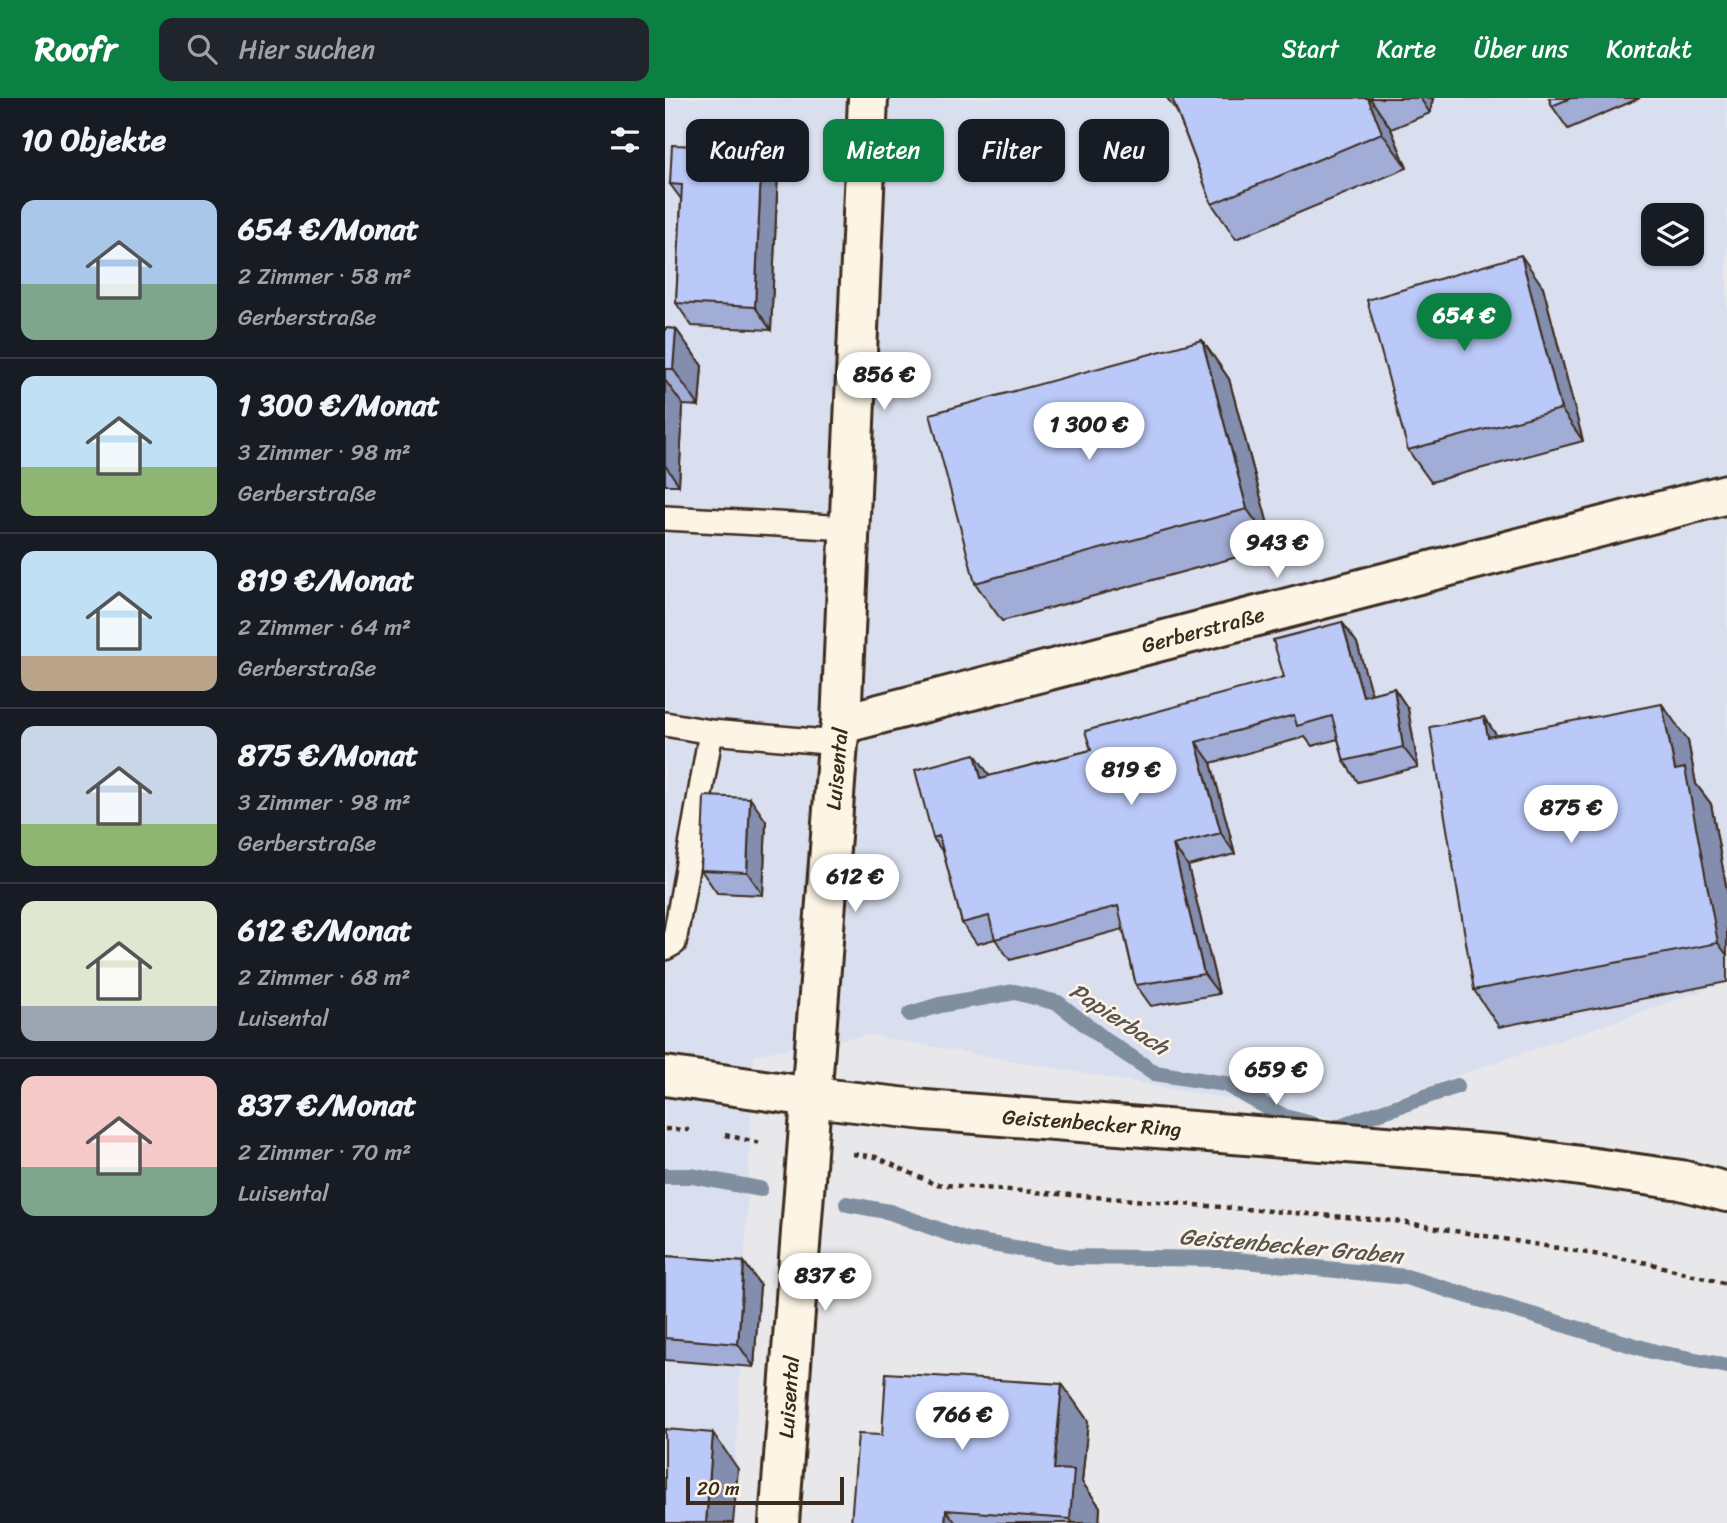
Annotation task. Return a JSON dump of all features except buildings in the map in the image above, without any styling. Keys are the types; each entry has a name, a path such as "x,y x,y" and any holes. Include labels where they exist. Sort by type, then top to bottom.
{"street":[{"name":"Luisental","path":"779,1523 840,733 868,98"},
{"name":"Gerberstraße","path":"840,733 1727,494"},
{"name":"Geistenbecker Ring","path":"665,1076 925,1110 1501,1155 1681,1180 1727,1192"}],"lane":[{"path":"665,518 849,528"},
{"path":"665,724 711,732 840,733"},
{"path":"665,948 674,943 711,732"}],"path":[{"path":"665,1129 701,1131"},
{"path":"723,1135 744,1141 876,1157 935,1184 1395,1221 1648,1263 1727,1284"}],"shaded area":[{"path":"665,98 1727,98 1727,982 1336,1118 867,1035 754,1055 733,1523 665,1523"}],"waterway":[{"name":"Papierbach","path":"910,1014 940,1005 1015,992 1058,1003 1108,1042 1155,1073 1225,1084 1285,1117 1331,1129 1457,1086"},
{"name":"Geistenbecker Graben","path":"665,1176 692,1176 760,1189"},
{"name":"Geistenbecker Graben","path":"847,1204 890,1212 967,1240 1070,1257 1226,1259 1406,1277 1655,1352 1727,1366"}]}
